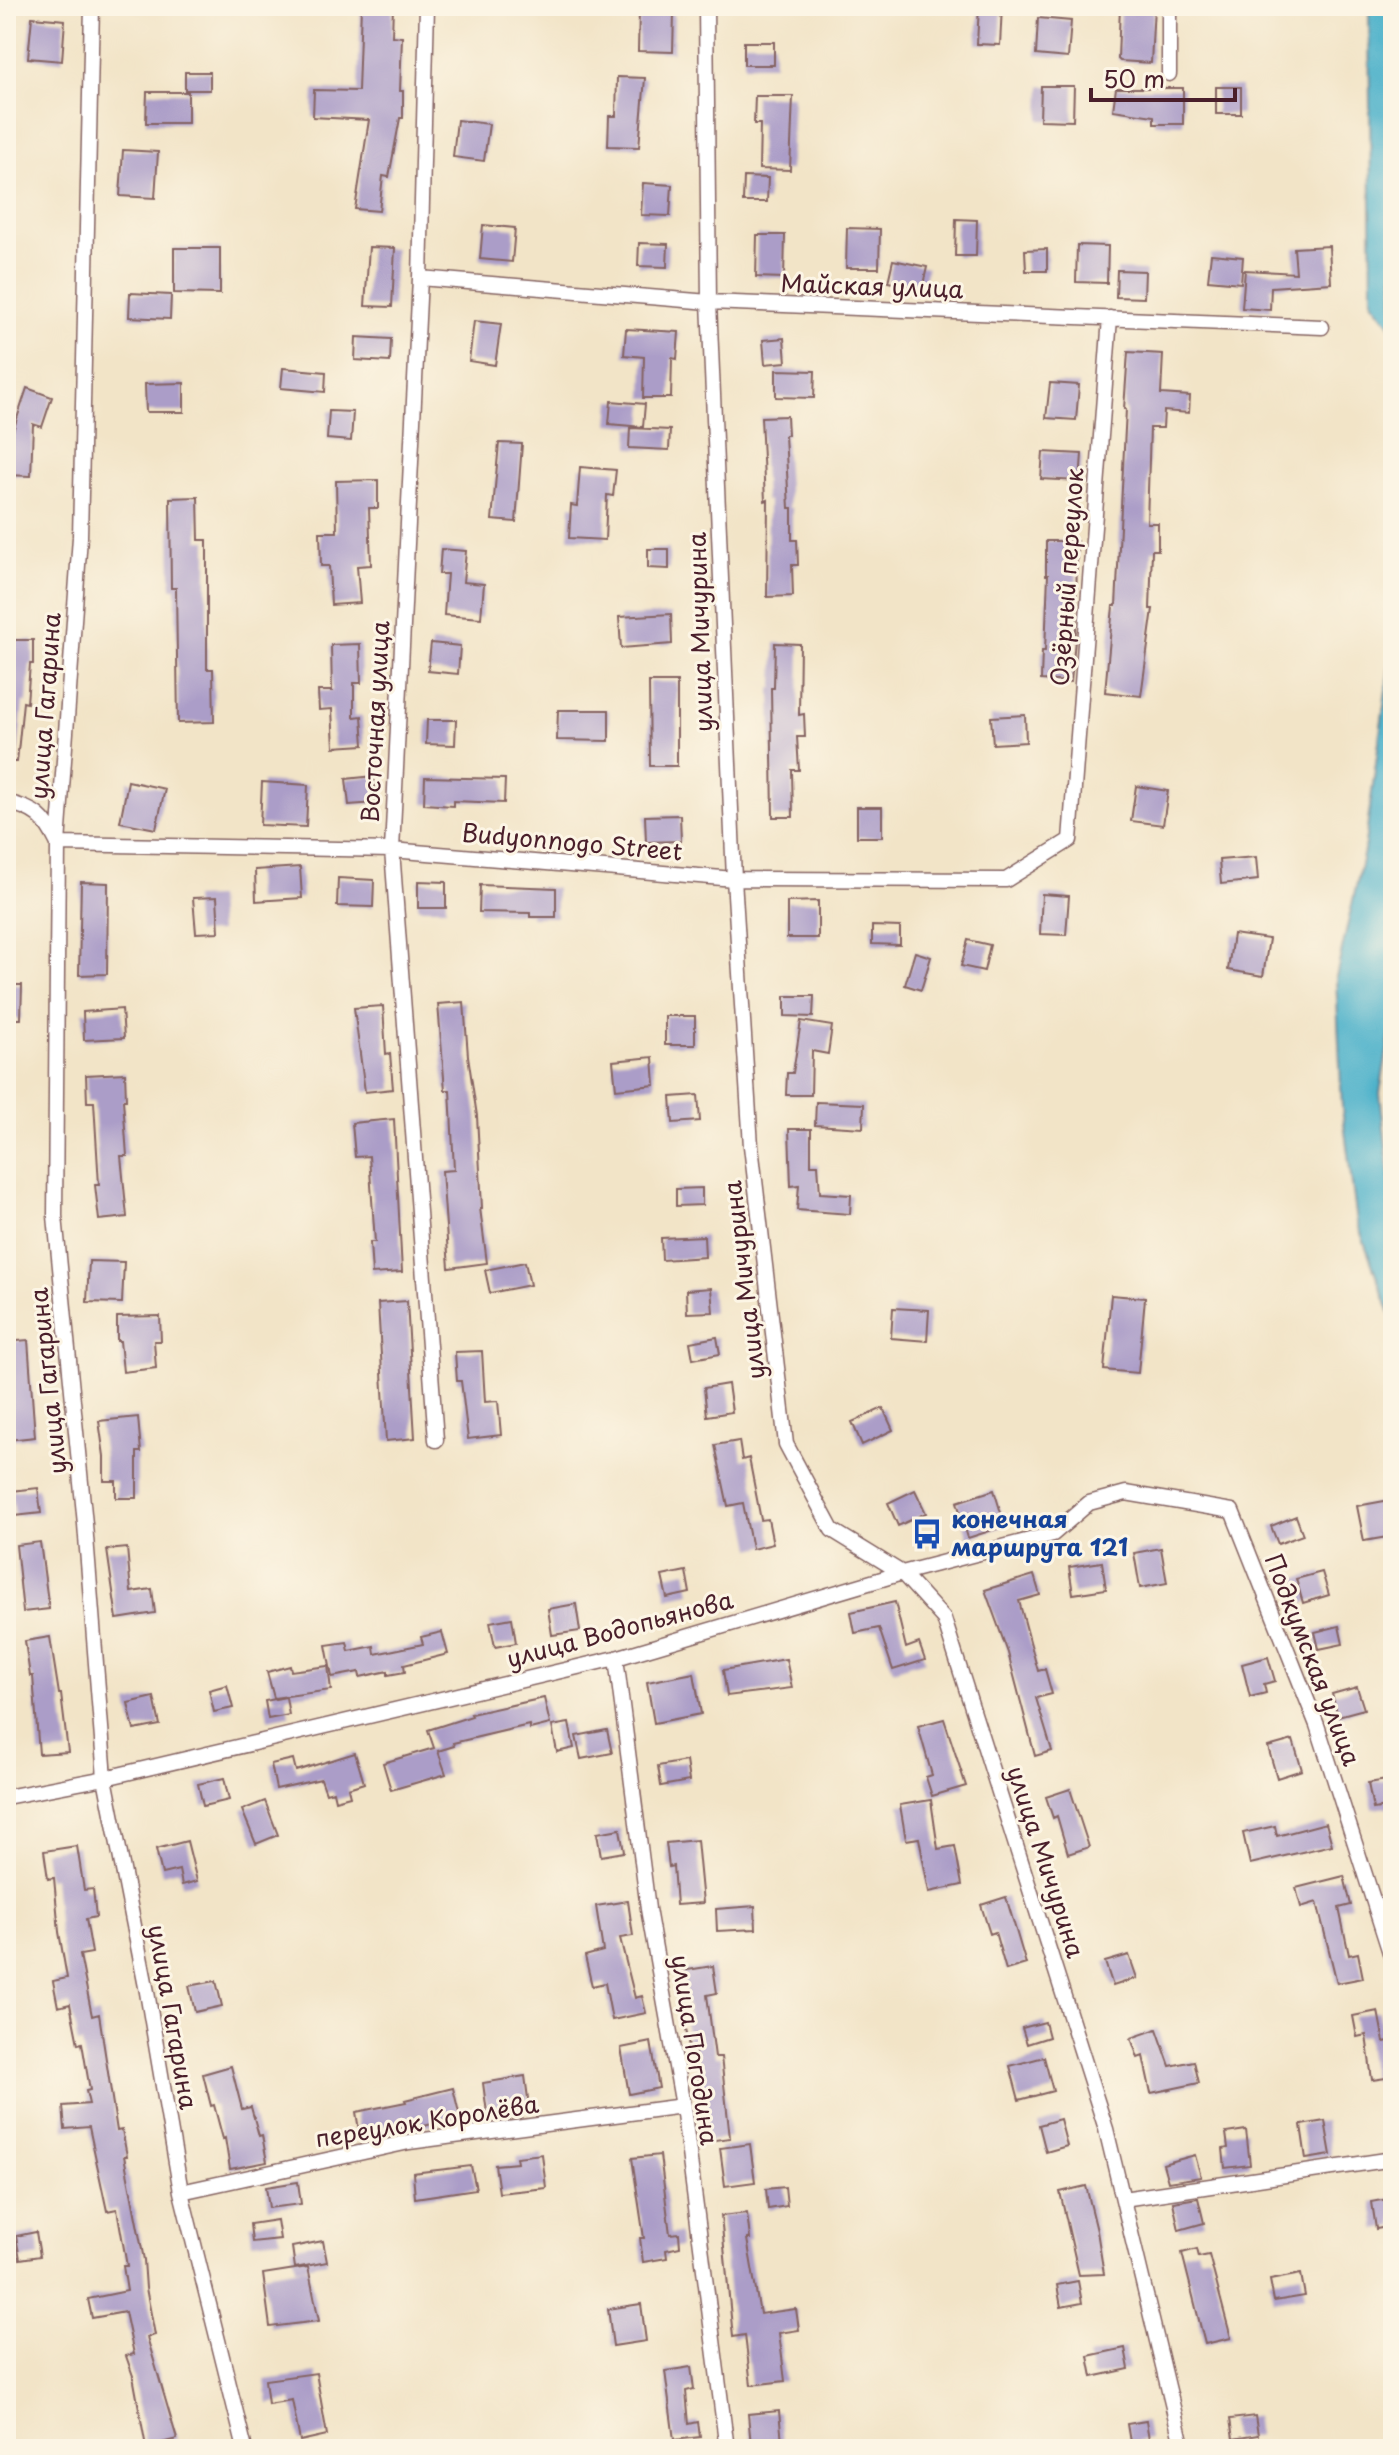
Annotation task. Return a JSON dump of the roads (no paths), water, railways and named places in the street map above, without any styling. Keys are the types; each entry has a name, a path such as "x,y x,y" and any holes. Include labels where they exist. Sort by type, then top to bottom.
{"street":[{"name":"улица Гагарина","path":"92,6 80,537 58,844 55,1216 85,1524 105,1778 147,1992 181,2192 245,2449"},
{"name":"Восточная улица","path":"427,6 420,278 392,850 436,1440"},
{"name":"улица Мичурина","path":"706,6 709,302 734,879 751,1146 786,1444 832,1530 902,1573 944,1619 1106,2129 1183,2449"},
{"path":"1169,6 1169,74"},
{"name":"Майская улица","path":"420,278 709,302 1322,327"},
{"name":"Озёрный переулок","path":"1070,840 1110,318"},
{"path":"6,802 30,808 47,822 58,844"},
{"name":"Budyonnogo Street","path":"58,844 392,850 734,879 1006,880 1070,840"},
{"name":"улица Водопьянова","path":"6,1797 105,1778 616,1658 902,1573 1053,1534 1089,1503 1126,1493 1232,1511"},
{"name":"Подкумская улица","path":"1232,1511 1317,1725 1393,1962"},
{"name":"улица Погодина","path":"616,1658 648,1909 683,2106 727,2449"},
{"name":"переулок Королёва","path":"181,2192 409,2142 683,2106"},
{"path":"1123,2199 1393,2159"}],"water":[{"path":"1369,6 1393,6 1393,328 1372,301"},
{"path":"1393,639 1393,1016 1380,1093 1393,1209 1393,1322 1357,1222 1342,1108 1336,977 1364,851"}],"place":[{"name":"конечная маршрута 121","path":"927,1534"}]}
